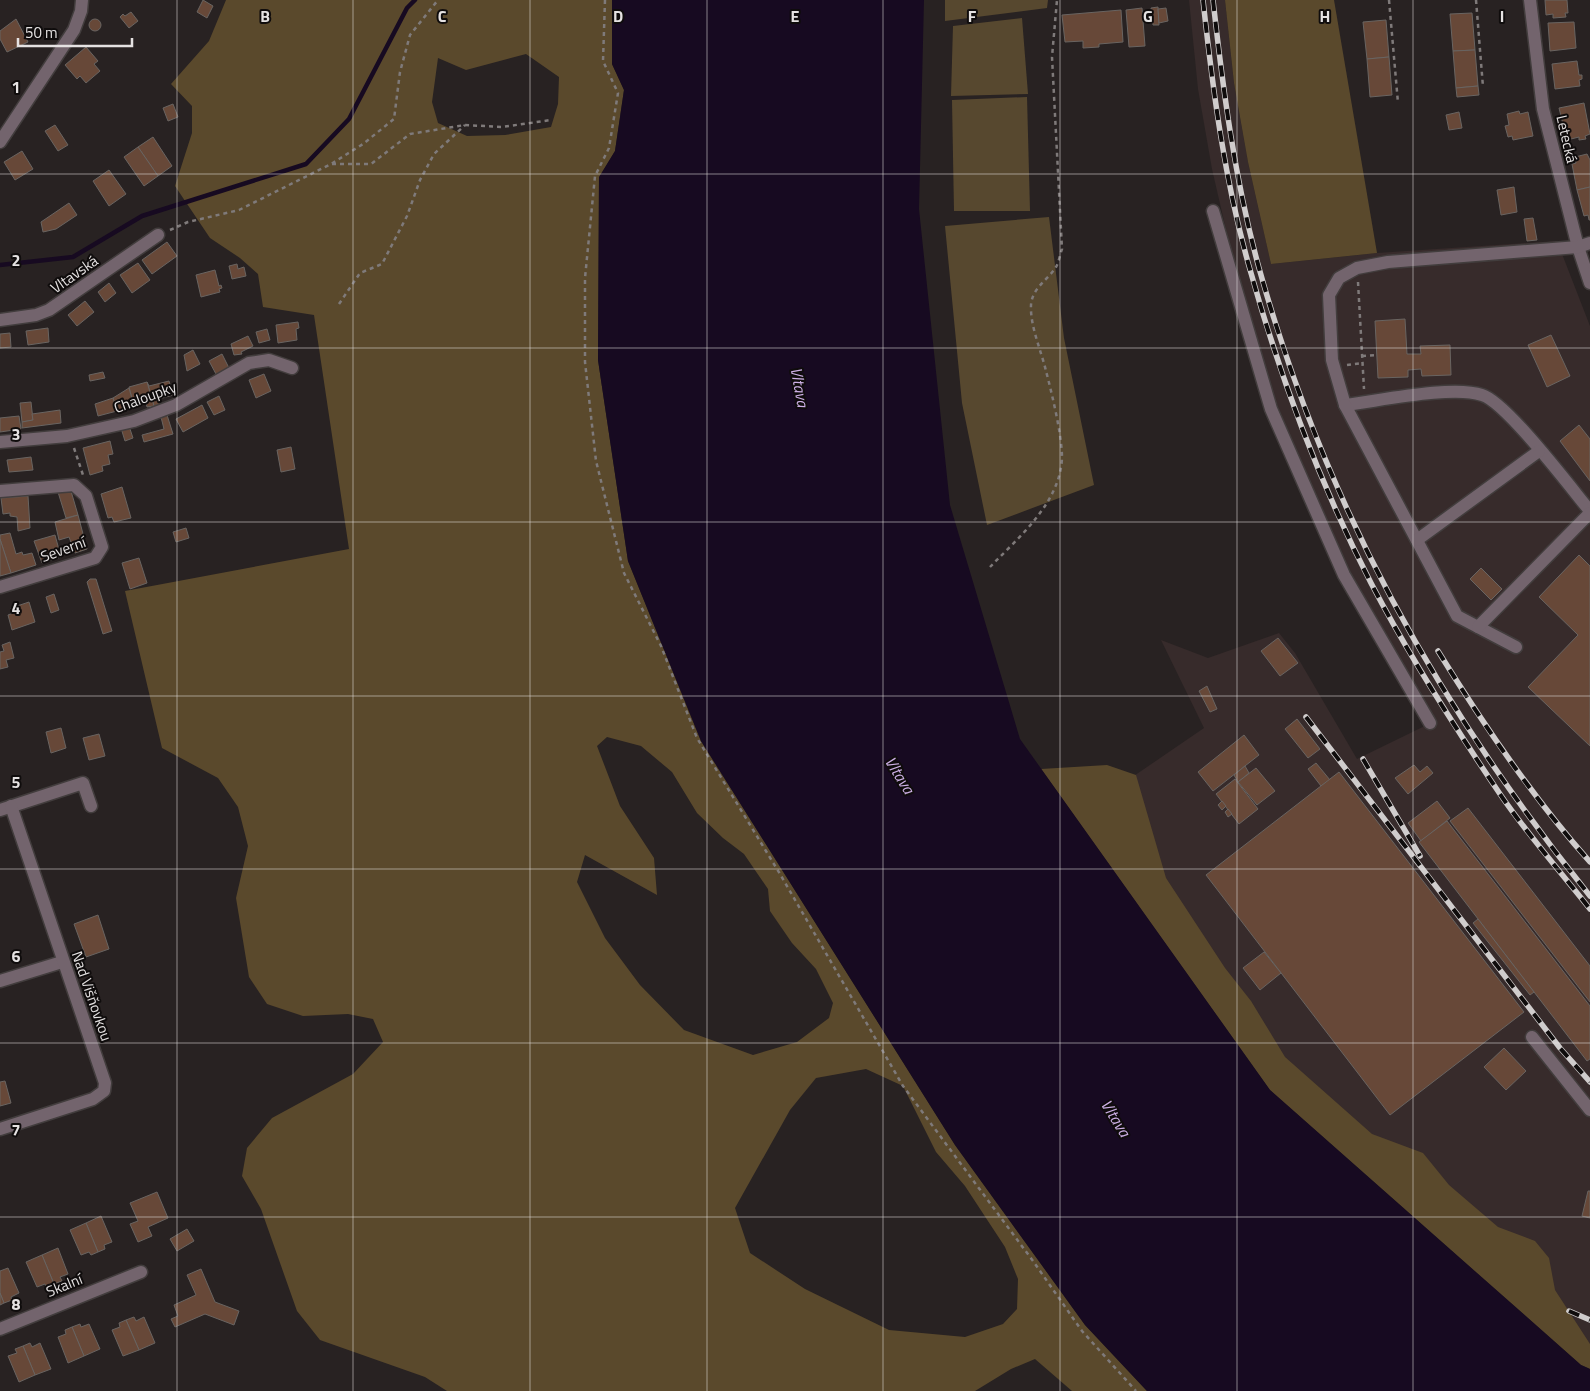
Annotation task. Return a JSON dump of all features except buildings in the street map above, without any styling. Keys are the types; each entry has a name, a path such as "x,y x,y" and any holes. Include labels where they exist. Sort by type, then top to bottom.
{"street":[{"path":"0,142 74,30 81,11 82,0"},
{"name":"Letecká","path":"1530,0 1543,109 1584,245 1590,283"},
{"path":"1213,211 1271,409 1344,575 1430,723"},
{"name":"Vltavská","path":"0,320 36,315 49,310 158,235"},
{"path":"1516,647 1456,616 1345,405 1332,360 1329,295 1340,278 1357,268 1388,262 1584,245"},
{"name":"Chaloupky","path":"0,442 67,436 134,421 176,405 249,363 269,360 292,368"},
{"path":"1345,405 1454,391 1483,395 1515,421 1590,512 1478,627"},
{"path":"1417,540 1539,451"},
{"path":"0,491 65,485 82,492"},
{"name":"Severní","path":"0,588 95,558 102,547 82,492"},
{"path":"6,808 83,783 91,806"},
{"name":"Nad Višňovkou","path":"0,1129 93,1099 104,1091 105,1083 6,808"},
{"path":"0,981 62,962"},
{"path":"1532,1037 1590,1110"},
{"name":"Skalní","path":"0,1329 141,1272"}],"path":[{"path":"158,235 188,222 239,210 331,164 363,144 394,119 400,72 410,36 438,0"},
{"path":"605,0 603,61 618,93 609,148 595,176 585,278 585,362 596,461 624,573 661,646 697,738 780,874 904,1086 1034,1261 1082,1331 1136,1391"},
{"path":"990,567 1032,523 1047,503 1056,482 1062,458 1053,396 1032,318 1031,302 1037,287 1056,266 1062,249 1052,57 1057,0"},
{"path":"1389,0 1398,103"},
{"path":"1476,0 1483,87"},
{"path":"331,164 371,164 410,134 465,125 502,127 551,120"},
{"path":"339,304 360,273 382,264 407,216 420,180 434,154 465,125"},
{"path":"1357,268 1365,403"},
{"path":"1362,356 1377,355"},
{"path":"67,436 67,445 75,448 87,485 82,492"}],"shaded area":[{"path":"226,0 612,0 612,64 624,90 615,151 599,178 598,360 628,561 701,741 955,1145 1085,1325 1147,1391 1072,1391 1035,1359 1011,1369 975,1391 447,1391 425,1377 320,1340 297,1311 261,1209 242,1176 247,1148 272,1118 353,1074 383,1042 373,1019 348,1014 303,1016 267,1004 249,977 236,898 248,846 238,807 218,778 162,748 125,591 349,549 314,315 263,307 258,274 240,258 210,238 175,186 192,133 192,106 171,84 209,41","holes":["526,54 559,77 558,104 551,127 505,135 467,136 438,123 432,102 438,58 466,70","607,737 641,746 672,772 697,813 723,838 744,854 768,889 770,911 792,943 816,969 833,1003 829,1018 797,1042 753,1055 684,1030 640,985 605,938 577,882 585,855 657,895 654,858 620,806 597,746","866,1069 903,1086 936,1152 965,1186 1005,1247 1018,1279 1017,1309 1003,1324 965,1337 889,1330 805,1289 750,1253 735,1208 790,1110 816,1078"]},
{"path":"945,0 1048,0 1047,8 945,21"},
{"path":"1189,0 1225,0 1234,83 1248,162 1271,264 1377,253 1557,241 1590,326 1590,1369 1270,1090 1090,806 1204,728 1161,640 1208,658 1279,633 1295,653 1357,759 1435,721 1358,590 1311,492 1269,384 1236,273 1212,169 1198,89"},
{"path":"1225,0 1334,0 1377,253 1271,264 1248,162 1234,83"},
{"path":"1022,18 1028,94 951,96 953,26"},
{"path":"1027,97 1030,211 954,211 952,100"},
{"path":"1049,217 1064,338 1094,485 987,525 962,403 945,226"},
{"path":"1107,765 1136,775 1166,878 1225,968 1251,1001 1285,1057 1372,1134 1423,1153 1449,1185 1498,1227 1535,1241 1549,1258 1555,1290 1590,1344 1590,1369 1581,1365 1270,1090 1041,769"}],"water":[{"name":"Vltava","path":"612,0 924,0 919,209 950,505 1020,739 1270,1090 1581,1365 1590,1369 1590,1391 1147,1391 1085,1325 955,1145 701,741 628,561 598,360 599,177 615,151 624,90 612,64"}],"waterway":[{"path":"0,265 73,257 142,216 306,164 349,119 407,8 415,0"}],"railway":[{"path":"1203,0 1221,138 1242,239 1275,353 1303,431 1335,508 1371,583 1432,690 1510,809 1590,909"},
{"path":"1213,0 1221,68 1243,202 1259,268 1286,355 1317,439 1352,520 1392,599 1435,676 1483,751 1535,824 1590,896"},
{"path":"1438,651 1509,760 1548,812 1590,862"},
{"path":"1306,717 1560,1048 1590,1082"},
{"path":"1363,759 1420,856"},
{"path":"1569,1311 1590,1320"}]}
